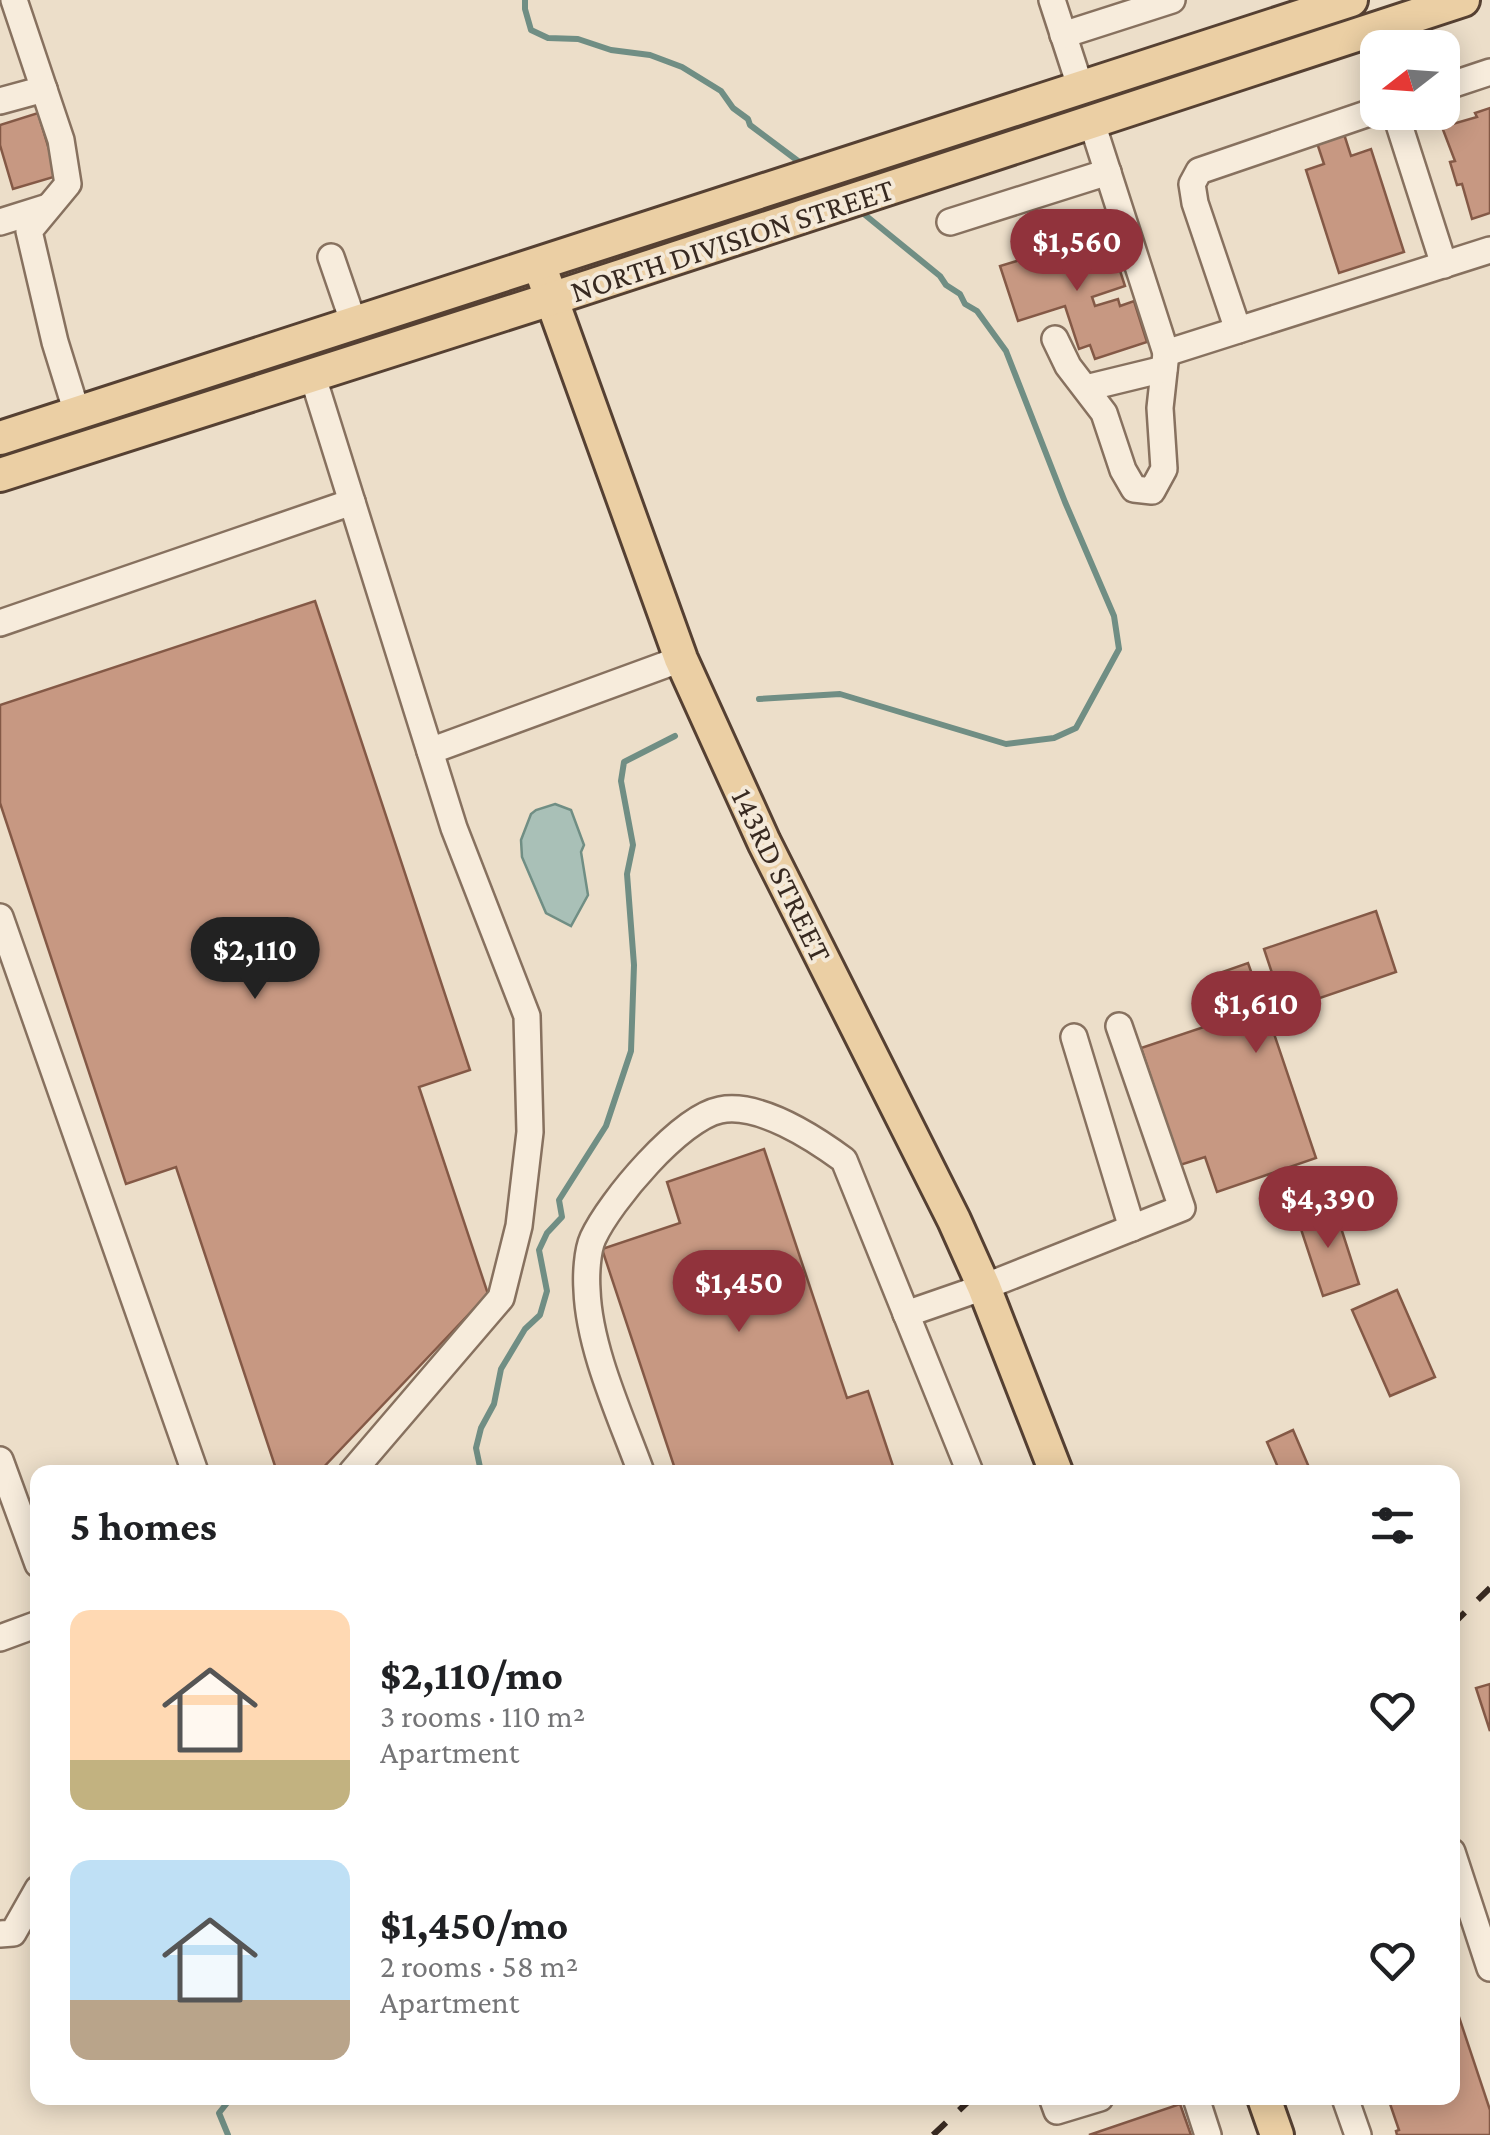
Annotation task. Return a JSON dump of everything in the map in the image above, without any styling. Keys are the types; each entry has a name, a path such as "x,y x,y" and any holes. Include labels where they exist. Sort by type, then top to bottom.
{"main road":[{"name":"NORTH DIVISION STREET","path":"0,438 1351,0"},
{"name":"NORTH DIVISION STREET","path":"0,475 1464,0"},
{"path":"1081,89 1092,123"},
{"name":"143RD STREET","path":"539,264 682,660 764,842 984,1287 1053,1465"},
{"path":"1266,2105 1276,2135"}],"lane":[{"path":"14,0 61,140 68,184 29,232 55,342 77,413"},
{"path":"1052,0 1081,89"},
{"path":"1063,35 1172,0"},
{"path":"1460,82 1490,72"},
{"path":"0,101 44,88"},
{"path":"1238,330 1192,184 1200,171 1360,116"},
{"path":"1056,338 1068,366 1104,413 1123,470 1134,489 1152,491 1164,469 1160,408 1165,361 1092,123"},
{"path":"1402,130 1444,264"},
{"path":"950,222 1108,172"},
{"path":"0,222 49,206"},
{"path":"1086,388 1238,330 1490,250"},
{"path":"332,256 354,324"},
{"path":"312,374 454,828 527,1016 530,1132 519,1226 501,1298 358,1465"},
{"path":"0,623 352,502"},
{"path":"430,751 682,660"},
{"path":"0,917 193,1465"},
{"path":"906,1314 1182,1208 1119,1026"},
{"path":"1074,1037 1132,1228"},
{"path":"638,1465 593,1338 586,1289 592,1240 626,1187 699,1118 722,1110 752,1111 811,1136 844,1160 967,1465"},
{"path":"0,1460 30,1542"},
{"path":"0,1638 30,1627"},
{"path":"1460,1876 1490,1968"},
{"path":"0,1934 13,1933 30,1904"},
{"path":"1055,2105 1057,2111 1077,2105"},
{"path":"1198,2105 1208,2135"},
{"path":"1347,2105 1358,2135"}],"shaded area":[{"path":"555,804 571,810 584,845 581,852 588,895 571,926 546,913 522,857 521,840 531,814"}],"building":[{"path":"1490,108 1490,213 1472,219 1462,184 1457,185 1450,162 1455,161 1443,130 1460,130 1460,122 1477,117 1475,113"},
{"path":"38,113 57,176 13,189 0,145 0,125"},
{"path":"1343,131 1351,156 1371,149 1404,252 1339,273 1306,170 1324,164 1316,140"},
{"path":"1108,234 1125,286 1092,297 1095,306 1118,299 1120,306 1134,301 1147,342 1095,359 1090,345 1079,349 1065,306 1018,321 1000,266"},
{"path":"315,601 470,1070 419,1087 488,1294 326,1465 275,1465 176,1167 126,1184 0,803 0,705"},
{"path":"1376,911 1396,972 1285,1010 1283,1003 1266,1010 1316,1158 1217,1192 1205,1157 1180,1165 1141,1048 1222,1021 1208,977 1248,963 1257,988 1275,982 1264,949"},
{"path":"764,1149 847,1398 868,1391 893,1465 674,1465 602,1249 680,1223 667,1182"},
{"path":"1334,1206 1359,1284 1323,1296 1297,1217"},
{"path":"1397,1290 1435,1377 1390,1396 1352,1310"},
{"path":"1293,1430 1308,1465 1277,1465 1267,1442"},
{"path":"1490,1684 1490,1731 1476,1688"},
{"path":"1460,2020 1490,2110 1490,2135 1397,2135 1399,2130 1390,2105 1460,2105"},
{"path":"1180,2105 1191,2135 1089,2135"}],"waterway":[{"path":"525,0 531,30 548,38 578,39 611,50 650,55 682,67 721,91 750,125 802,164"},
{"path":"759,699 840,694 1006,744 1054,738 1076,728 1119,649 1114,616 1006,351 960,294 859,210"},
{"path":"480,1465 476,1448 494,1404 501,1369 525,1329 540,1315 547,1291 539,1250 547,1233 562,1217 559,1200 606,1126 631,1051 634,965 627,874 633,845 621,781 624,762 675,736"},
{"path":"225,2105 219,2113 228,2135"}],"railway":[{"path":"1460,1617 1490,1588"},
{"path":"933,2135 965,2105"}]}
